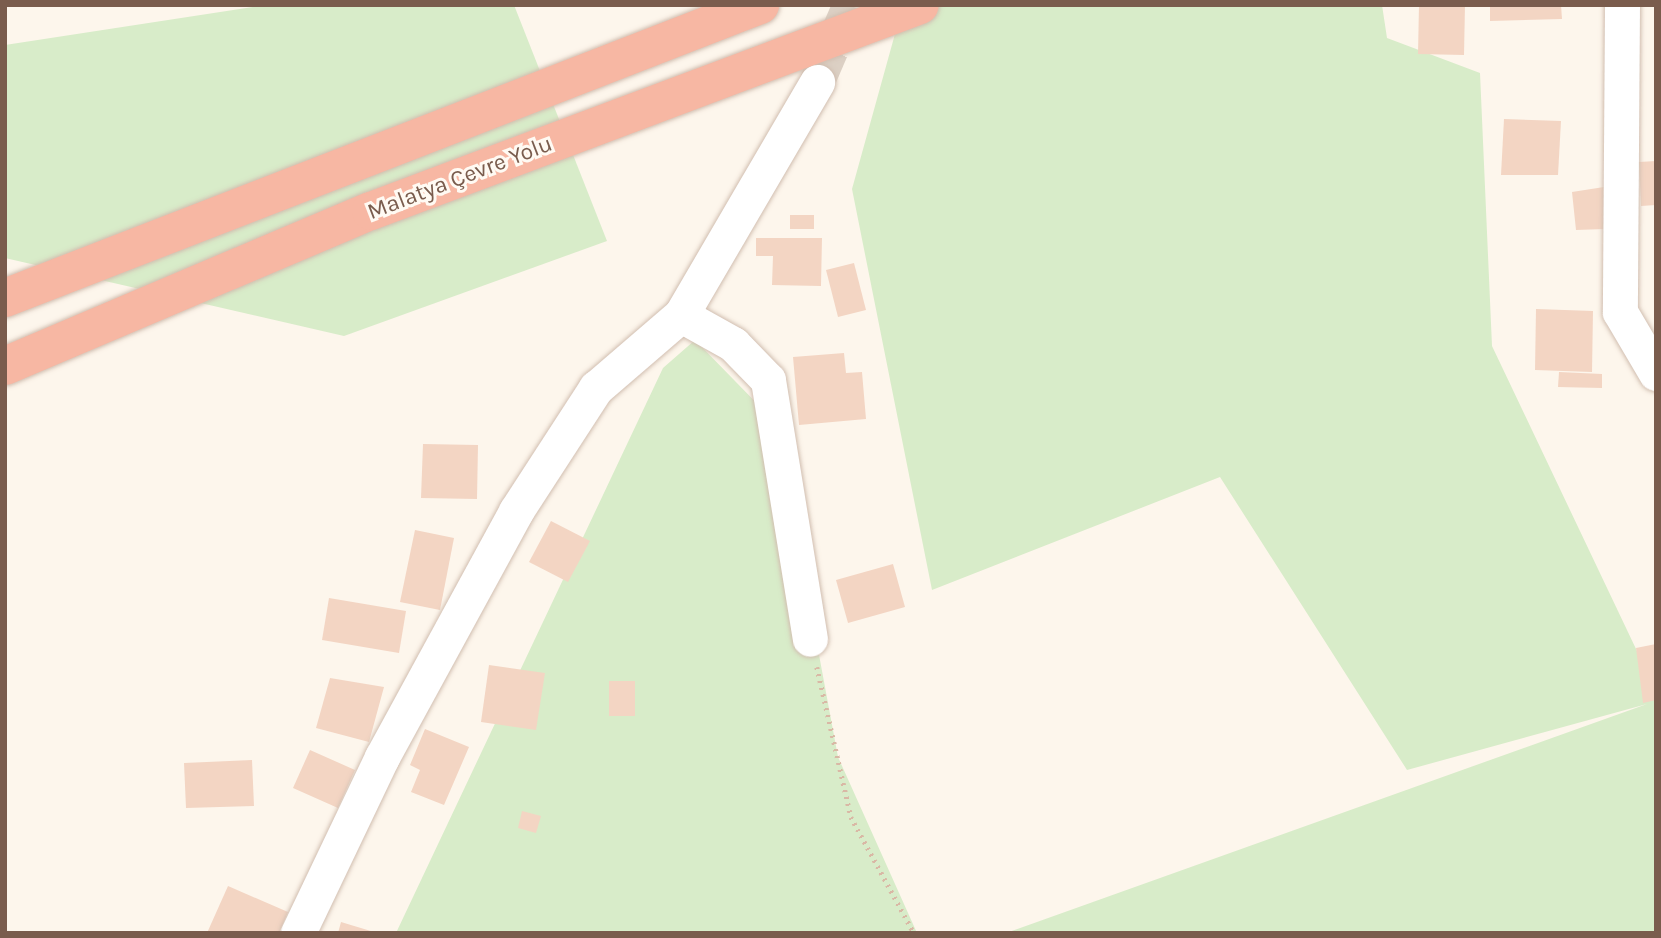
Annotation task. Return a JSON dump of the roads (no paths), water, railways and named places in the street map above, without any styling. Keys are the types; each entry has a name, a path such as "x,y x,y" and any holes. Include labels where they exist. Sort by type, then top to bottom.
{"highway":[{"path":"5,298 760,5"},
{"name":"Malatya Çevre Yolu","path":"5,366 372,211 920,5"}],"street":[{"path":"1622,5 1620,312 1656,373"},
{"path":"298,933 382,757 516,511 596,388 681,314 817,82"},
{"path":"681,314 733,344 768,380 810,639"}],"tunnel":[{"path":"817,82 850,5"}]}
